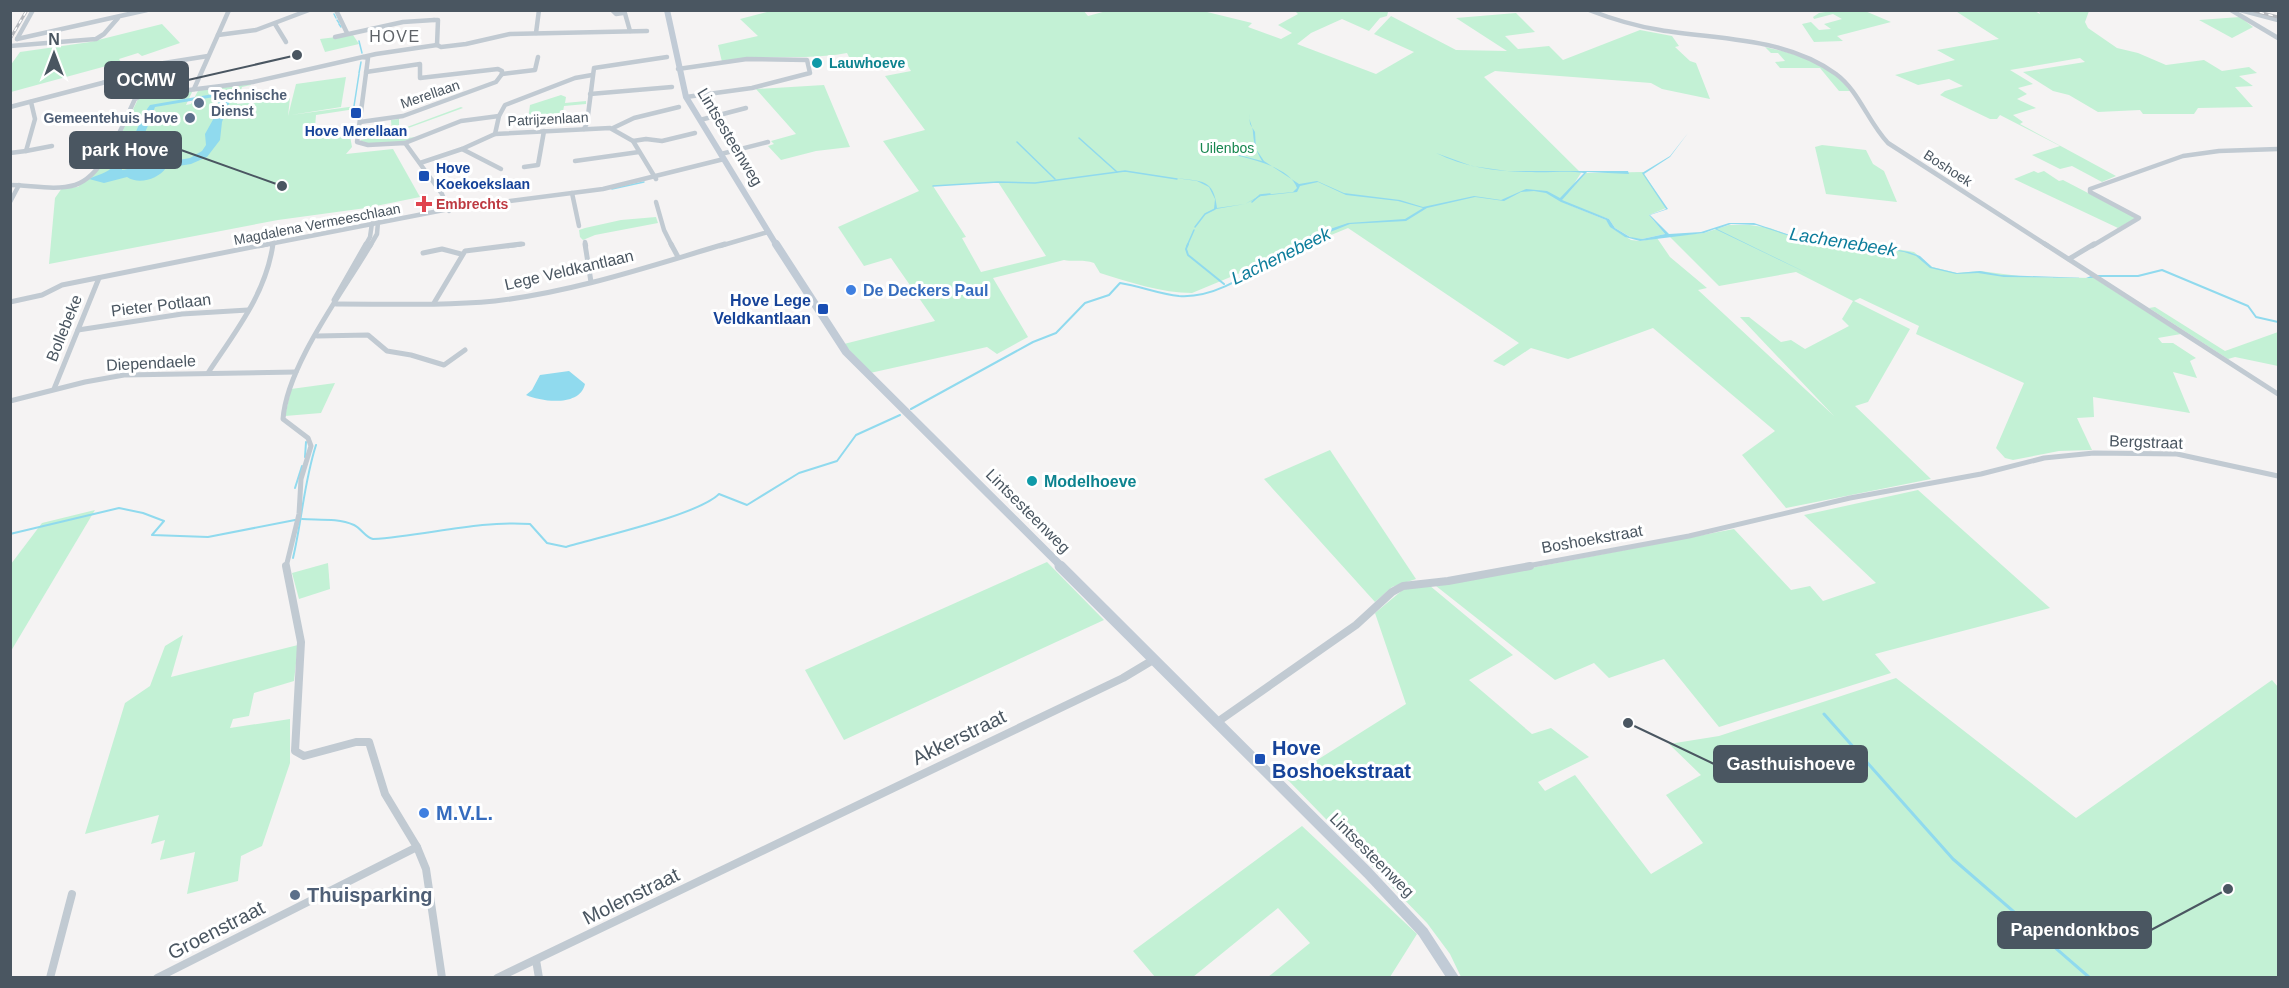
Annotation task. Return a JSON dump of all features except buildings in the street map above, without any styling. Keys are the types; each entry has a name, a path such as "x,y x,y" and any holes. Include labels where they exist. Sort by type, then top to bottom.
{"street":[{"path":"33,10 16,39 147,10"},
{"path":"10,46 96,39 104,34 118,17 118,10"},
{"path":"194,89 229,10"},
{"path":"218,36 256,30 309,10"},
{"path":"336,10 347,33"},
{"path":"536,33 539,10"},
{"path":"612,10 616,14 624,12 630,31"},
{"name":"Lintsesteenweg","path":"667,10 686,98 838,343 1398,905 1423,932 1453,978"},
{"name":"Boshoek","path":"1589,10 1637,26 1770,46 1822,65 1846,81 1878,132 1888,143 2278,394"},
{"path":"2231,10 2278,38"},
{"path":"2240,10 2278,20"},
{"path":"335,37 406,21 434,18 438,20 437,45"},
{"path":"275,24 286,42"},
{"path":"10,185 60,186 80,183 105,159 135,99 272,78 362,57 437,45 441,47 510,34 647,31"},
{"path":"10,107 164,63 208,56"},
{"path":"362,57 368,58 357,142 362,145 405,143 461,121 499,116"},
{"path":"366,72 420,64 420,78 498,69 502,74 535,70 538,57"},
{"path":"584,129 587,123 594,68 667,57"},
{"path":"678,69 747,59 807,60 810,73 752,88 686,98"},
{"name":"Merellaan","path":"360,122 403,116 494,83 500,80 502,74"},
{"path":"495,134 499,116 508,104 575,78 592,75"},
{"path":"590,94 672,87"},
{"path":"26,151 35,119 31,102"},
{"path":"613,128 630,120 679,107"},
{"path":"700,120 746,108"},
{"name":"Patrijzenlaan","path":"420,163 462,149 495,134 613,128 633,141 655,178"},
{"path":"525,167 537,165 544,131"},
{"path":"633,141 646,139 662,141 694,133"},
{"name":"Magdalena Vermeeschlaan","path":"10,302 42,296 55,289 98,279 449,210 628,187 768,142"},
{"path":"405,143 449,210"},
{"path":"10,153 52,146"},
{"path":"462,149 501,169"},
{"path":"2068,259 2139,218 2090,192 2090,189 2183,156 2278,149"},
{"path":"575,161 639,152"},
{"path":"10,201 19,185"},
{"path":"572,194 579,226"},
{"path":"656,202 663,230 678,257"},
{"path":"375,224 334,300 336,304 296,372 282,410 283,419 308,438 311,446 300,484 299,514 286,566 301,642 294,744 300,755 312,756 356,742 369,742 385,794 417,847 426,869 442,978"},
{"name":"Lege Veldkantlaan","path":"336,304 434,303 516,298 591,282 768,232"},
{"path":"585,242 591,282"},
{"path":"208,373 268,276 273,244"},
{"path":"434,303 461,254 470,249 523,244"},
{"path":"423,253 435,249 452,249 461,254"},
{"name":"Bollebeke","path":"54,389 98,279"},
{"name":"Pieter Potlaan","path":"78,330 182,314 248,309"},
{"path":"317,336 368,335 387,351 444,364 465,350"},
{"name":"Diependaele","path":"10,401 54,389 124,375 296,372"},
{"name":"Bergstraat","path":"2012,466 2064,455 2168,454 2278,476"},
{"name":"Boshoekstraat","path":"1216,723 1356,625 1392,592 1403,586 1448,580 1689,536 1850,498 1981,474 2012,466"},
{"name":"Akkerstraat","path":"779,843 1123,678 1153,660"},
{"name":"Molenstraat","path":"497,978 779,843"},
{"name":"Groenstraat","path":"158,978 417,847"},
{"path":"50,978 72,894"},
{"path":"536,960 539,978"}],"green space":[{"name":"Uilenbos","path":"775,10 1083,10 1088,16 1110,10 1203,11 1252,23 1248,27 1281,39 1292,33 1278,25 1298,14 1295,11 1381,11 1388,12 1387,16 1380,18 1369,31 1342,19 1311,33 1297,44 1376,74 1414,52 1374,34 1391,16 1456,50 1507,51 1456,18 1516,13 1535,32 1505,36 1518,49 1549,46 1563,60 1640,30 1672,36 1679,46 1675,47 1690,61 1696,63 1710,99 1662,89 1651,83 1495,71 1484,77 1581,173 1568,193 1586,173 1643,172 1666,208 1649,215 1665,234 1642,239 1632,238 1615,228 1609,219 1562,202 1606,220 1612,228 1631,240 1657,238 1670,257 1707,288 1698,290 1834,416 1740,317 1749,317 1781,342 1791,340 1805,349 1849,326 1842,319 1853,301 1796,272 1719,286 1669,236 1704,233 1729,225 1750,225 1770,228 1799,239 1819,239 1818,236 1914,252 1932,267 1957,273 1980,271 2027,277 2094,278 2181,334 2158,338 2162,343 2173,343 2196,358 2190,361 2197,378 2173,372 2190,413 2093,397 2094,417 2077,418 2092,450 2059,451 2013,460 2005,458 1996,448 2024,383 1916,334 1919,326 1860,298 1854,301 1910,329 1868,402 1855,406 1931,479 1786,508 1742,455 1775,431 1653,328 1568,359 1531,348 1504,366 1493,361 1519,343 1348,228 1192,293 1157,289 1122,280 1100,273 1094,263 1083,261 1064,260 993,278 1028,337 997,354 987,347 870,373 844,344 935,321 891,258 864,266 838,227 919,191 883,141 925,130 885,76 911,71 906,63 855,69 847,53 816,57 738,59 722,62 718,45 758,36 740,19","holes":["998,182 1046,256 981,272 962,238 966,237 933,186"]},
{"path":"1954,10 2033,10 2040,14 2039,11 2089,11 2085,22 2088,28 2117,48 2138,53 2166,65 2204,60 2222,71 2249,67 2257,73 2239,76 2253,86 2235,87 2253,107 2198,108 2194,114 2143,114 2140,110 2098,112 2069,95 2053,91 2023,72 2085,62 2080,58 2010,70 2033,84 2018,88 2027,94 2017,99 2036,108 2013,115 2023,122 2020,124 2116,176 2102,182 2072,166 2060,169 2032,155 2060,146 2000,115 1997,119 1990,119 1940,95 1945,91 1963,86 1949,79 1918,85 1895,75 1955,60 1937,50 1999,39"},
{"path":"1865,11 1891,22 1837,36 1843,41 1814,42 1802,24 1811,22 1819,30 1831,29 1824,24 1842,19 1833,14 1814,19 1813,17 1819,13"},
{"path":"2240,17 2253,27 2232,38 2199,20"},
{"path":"162,24 180,43 142,56 138,53 119,59 121,62 11,92 10,66 20,52 90,42"},
{"path":"353,35 359,44 325,52 320,39"},
{"path":"1765,47 1801,57 1823,67 1850,91 1839,91 1820,68 1780,68 1775,62 1785,61 1778,53 1771,53"},
{"path":"346,77 341,107 291,115 356,106 355,109 316,115 315,127 327,131 328,139 350,136 352,147 346,154 393,149 420,197 366,208 278,220 49,264 55,198 62,188 78,187 110,157 139,97 193,90 186,105 191,104 199,89 250,83 251,85 242,87 237,104 290,98 288,116 296,84"},
{"path":"824,85 850,147 816,151 781,160 768,146 774,144 771,141 796,134 756,89"},
{"path":"561,95 566,97 565,103 586,101 586,104 564,106 562,117 528,119 530,105"},
{"path":"463,108 400,131 406,138 417,137 411,139 380,145 360,140 392,134 391,120 399,119 399,130"},
{"path":"1822,145 1866,150 1873,164 1884,171 1897,202 1826,194 1815,147"},
{"path":"2034,171 2038,173 2044,171 2059,181 2063,180 2136,218 2118,228 2014,179"},
{"path":"656,217 658,223 595,235 583,240 580,237 579,230 585,228 621,220"},
{"path":"2155,307 2225,351 2278,332 2278,366 2235,357 2228,359 2149,308"},
{"path":"335,383 321,413 285,416 291,389"},
{"path":"1330,450 1416,579 1392,587 1375,602 1264,479"},
{"path":"1918,490 2050,608 1875,654 1891,673 1719,727 1664,659 1609,678 1594,663 1555,680 1436,586 1734,529 1791,590 1810,586 1823,601 1876,583 1804,515"},
{"path":"95,510 11,651 11,564 42,523"},
{"path":"1047,562 1104,620 844,740 805,670"},
{"path":"328,563 330,589 299,599 292,573"},
{"path":"1429,585 1513,655 1469,680 1532,734 1551,728 1589,757 1538,782 1545,791 1575,775 1651,874 1703,843 1666,795 1701,775 1669,744 1719,736 1896,678 2076,818 2272,680 2278,687 2278,977 1461,977 1450,954 1427,923 1287,779 1406,704 1375,613 1405,588"},
{"path":"183,635 171,677 298,645 294,681 254,693 249,716 233,719 230,728 290,719 290,763 262,846 241,856 238,881 187,894 195,852 160,860 165,840 151,844 159,815 85,834 125,703 150,686 165,646"},
{"path":"1302,826 1417,934 1390,977 1268,977 1310,943 1278,908 1193,977 1155,977 1133,951"}],"water":[{"path":"219,93 229,94 230,101 222,122 220,140 207,157 191,164 166,168 158,175 143,181 127,177 104,183 89,179 108,170 126,153 150,105","holes":["214,97 219,100 215,116 205,134 206,145 202,151 190,158 122,170 123,165 142,138 155,107"]},
{"path":"1252,127 1255,132 1256,148 1254,141"},
{"path":"1688,133 1670,157 1644,174 1668,209 1650,215 1669,234 1701,232 1729,223 1754,223 1799,238 1824,237 1909,252 1920,256 1932,267 1957,273 1980,271 2001,275 2082,278 1956,274 1930,268 1916,256 1904,252 1823,239 1799,239 1756,225 1731,224 1717,229 1813,276 1715,229 1704,233 1640,241 1625,237 1610,227 1606,220 1561,202 1546,193 1534,191 1521,192 1504,201 1475,197 1427,208 1406,221 1350,224 1308,241 1306,237 1348,223 1405,219 1423,208 1398,201 1346,195 1318,182 1300,186 1297,192 1261,196 1245,204 1261,195 1293,192 1297,188 1291,179 1299,184 1317,181 1344,193 1400,200 1423,207 1474,196 1501,200 1526,189 1547,191 1560,198 1584,173 1508,171 1628,171 1629,174 1587,172 1562,200 1609,219 1615,228 1630,237 1642,239 1665,234 1649,215 1666,209 1642,173 1670,156"},
{"path":"1212,148 1262,161 1257,150 1264,161 1273,167"},
{"path":"1175,178 1199,181 1210,187 1215,199 1209,187 1197,181"},
{"path":"569,371 585,384 576,396 560,401 550,401 526,395 532,390 540,375"}],"waterway":[{"path":"334,14 336,18"},
{"path":"359,41 362,53"},
{"path":"359,73 361,62"},
{"path":"354,106 359,74"},
{"path":"1079,138 1117,172"},
{"path":"1017,142 1055,179"},
{"path":"933,186 998,182 1035,183 1125,171 1177,179"},
{"path":"612,189 644,182"},
{"path":"1252,202 1260,195 1270,194"},
{"path":"1195,227 1205,214 1215,209"},
{"path":"1187,246 1194,230"},
{"name":"Lachenebeek","path":"1294,246 1308,239"},
{"path":"1188,244 1186,249 1188,255 1224,284"},
{"name":"Lachenebeek","path":"911,409 1033,342 1056,333 1085,303 1109,295 1120,283 1179,296 1211,292 1241,278 1297,244"},
{"name":"Lachenebeek","path":"2097,276 2138,276 2162,270 2248,306 2256,317 2278,322"},
{"path":"302,519 335,520 348,523 373,539 491,524 530,524 547,543 566,547 691,510 719,494 747,505 799,473 837,461 856,435 900,415"},
{"path":"305,457 306,442"},
{"path":"293,558 316,445"},
{"path":"295,488 302,466"},
{"name":"Lachenebeek","path":"10,534 119,508 143,513 164,521 152,535 208,537 295,520"},
{"path":"1824,714 1953,859 2090,978"}],"railway":[{"path":"10,39 27,10"},
{"path":"2251,10 2278,17"}],"place":[{"name":"OCMW","path":"297,55"},
{"name":"Lauwhoeve","path":"817,63"},
{"name":"Technische Dienst","path":"199,103"},
{"name":"Hove Merellaan","path":"356,113"},
{"name":"Gemeentehuis Hove","path":"190,118"},
{"name":"Hove Koekoekslaan","path":"424,176"},
{"name":"park Hove","path":"282,186"},
{"name":"Embrechts","path":"424,204"},
{"name":"De Deckers Paul","path":"851,290"},
{"name":"Hove Lege Veldkantlaan","path":"823,309"},
{"name":"Modelhoeve","path":"1032,481"},
{"name":"Gasthuishoeve","path":"1628,723"},
{"name":"Hove Boshoekstraat","path":"1260,759"},
{"name":"M.V.L.","path":"424,813"},
{"name":"Papendonkbos","path":"2228,889"},
{"name":"Thuisparking","path":"295,895"}],"district":[{"name":"HOVE","path":"395,36"}]}
